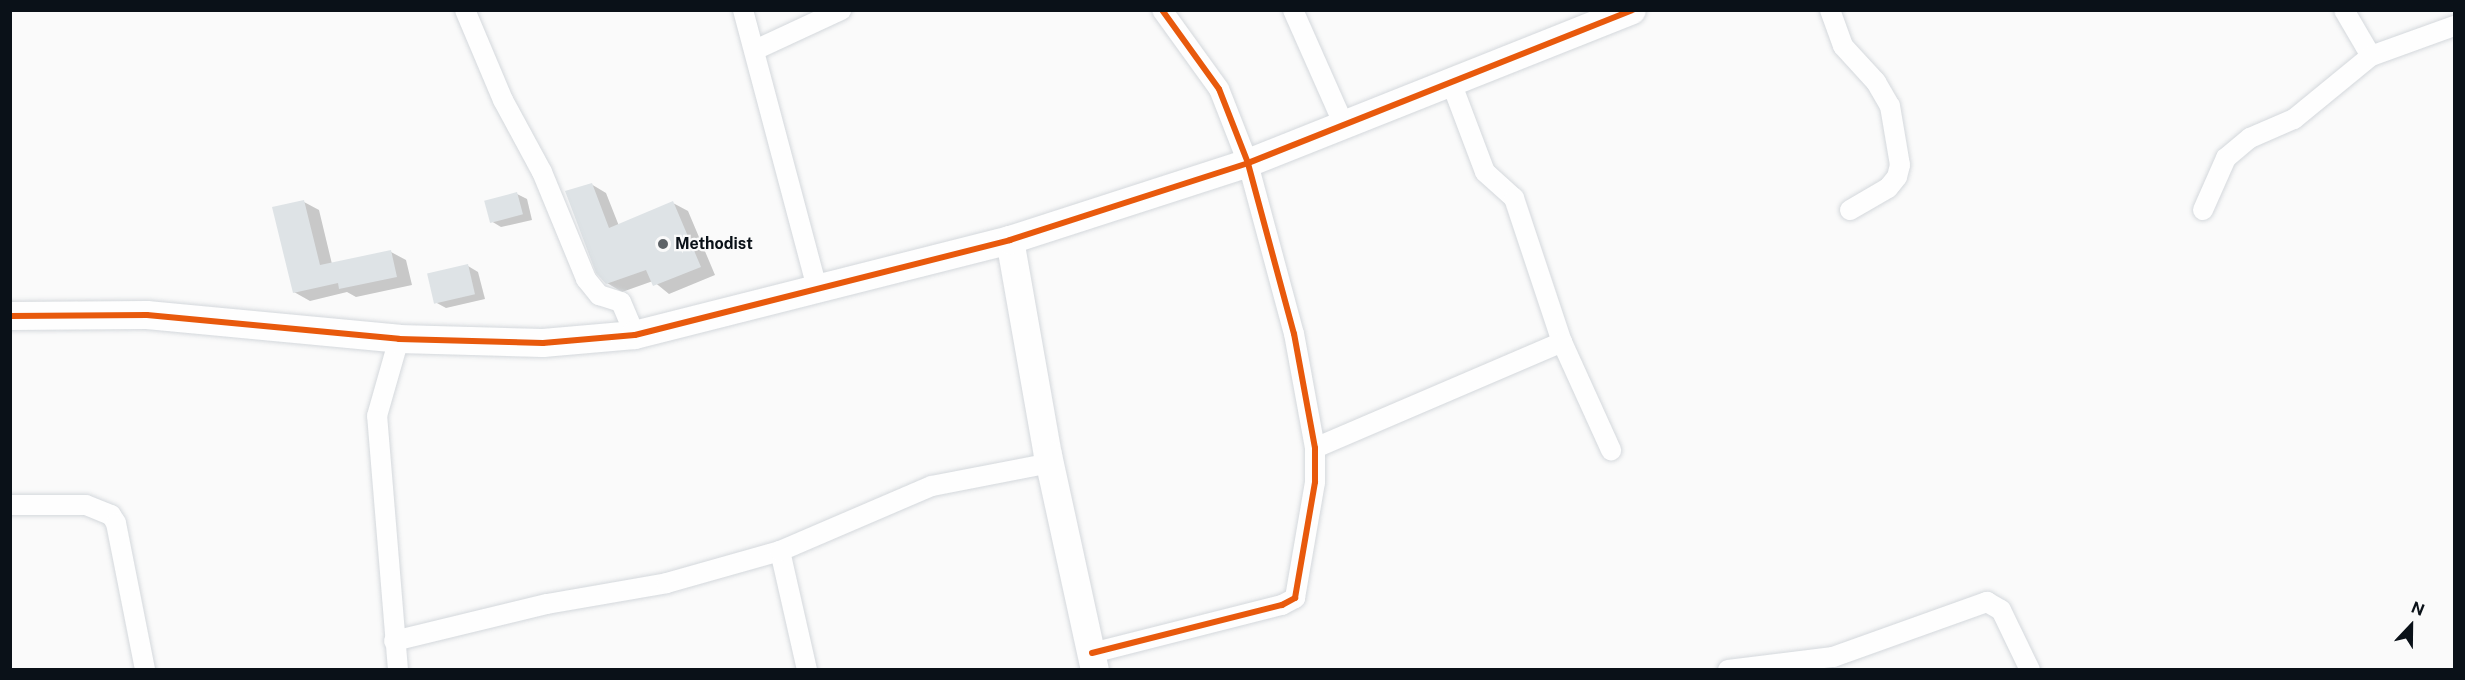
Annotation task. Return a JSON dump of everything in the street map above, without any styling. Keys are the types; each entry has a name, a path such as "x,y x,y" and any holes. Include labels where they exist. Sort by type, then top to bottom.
{"street":[{"path":"465,10 503,100 542,172 586,279 599,295 621,302 635,335"},
{"path":"743,10 817,289"},
{"path":"755,50 841,10"},
{"path":"1010,240 1050,463 1094,661 1282,605 1295,598 1315,482 1315,448 1293,334 1248,163 1219,89 1162,10"},
{"path":"1293,10 1344,125"},
{"path":"10,316 147,315 399,339 543,343 635,335 1010,240 1248,163 1632,10"},
{"path":"1830,10 1843,46 1876,82 1890,106 1900,165 1897,177 1888,188 1850,210"},
{"path":"2344,10 2370,56"},
{"path":"2203,210 2226,158 2250,138 2295,119 2370,56 2454,26"},
{"path":"1451,82 1485,172 1514,198 1562,342 1611,450"},
{"path":"398,669 377,416 399,339"},
{"path":"1315,448 1562,342"},
{"path":"394,641 547,604 667,583 780,551 932,486 1050,463"},
{"path":"10,505 86,505 111,515 116,523 145,669"},
{"path":"780,551 807,669"},
{"path":"1728,669 1832,663 1988,602 2001,610 2030,669"}],"building":[{"path":"592,183 609,228 673,201 701,267 653,286 646,270 606,284 596,273 565,191"},
{"path":"517,192 523,214 490,223 484,201"},
{"path":"304,200 320,265 391,250 397,277 339,289 338,283 293,293 272,207"},
{"path":"468,264 475,294 434,304 427,273"}],"cycle path":[{"path":"1092,653 1282,605 1295,598 1315,482 1315,448 1294,334 1248,163 1219,89 1162,10"},
{"path":"10,316 147,315 399,339 543,343 635,335 1010,240 1248,163 1632,10"}],"place":[{"name":"Methodist","path":"663,244"}]}
